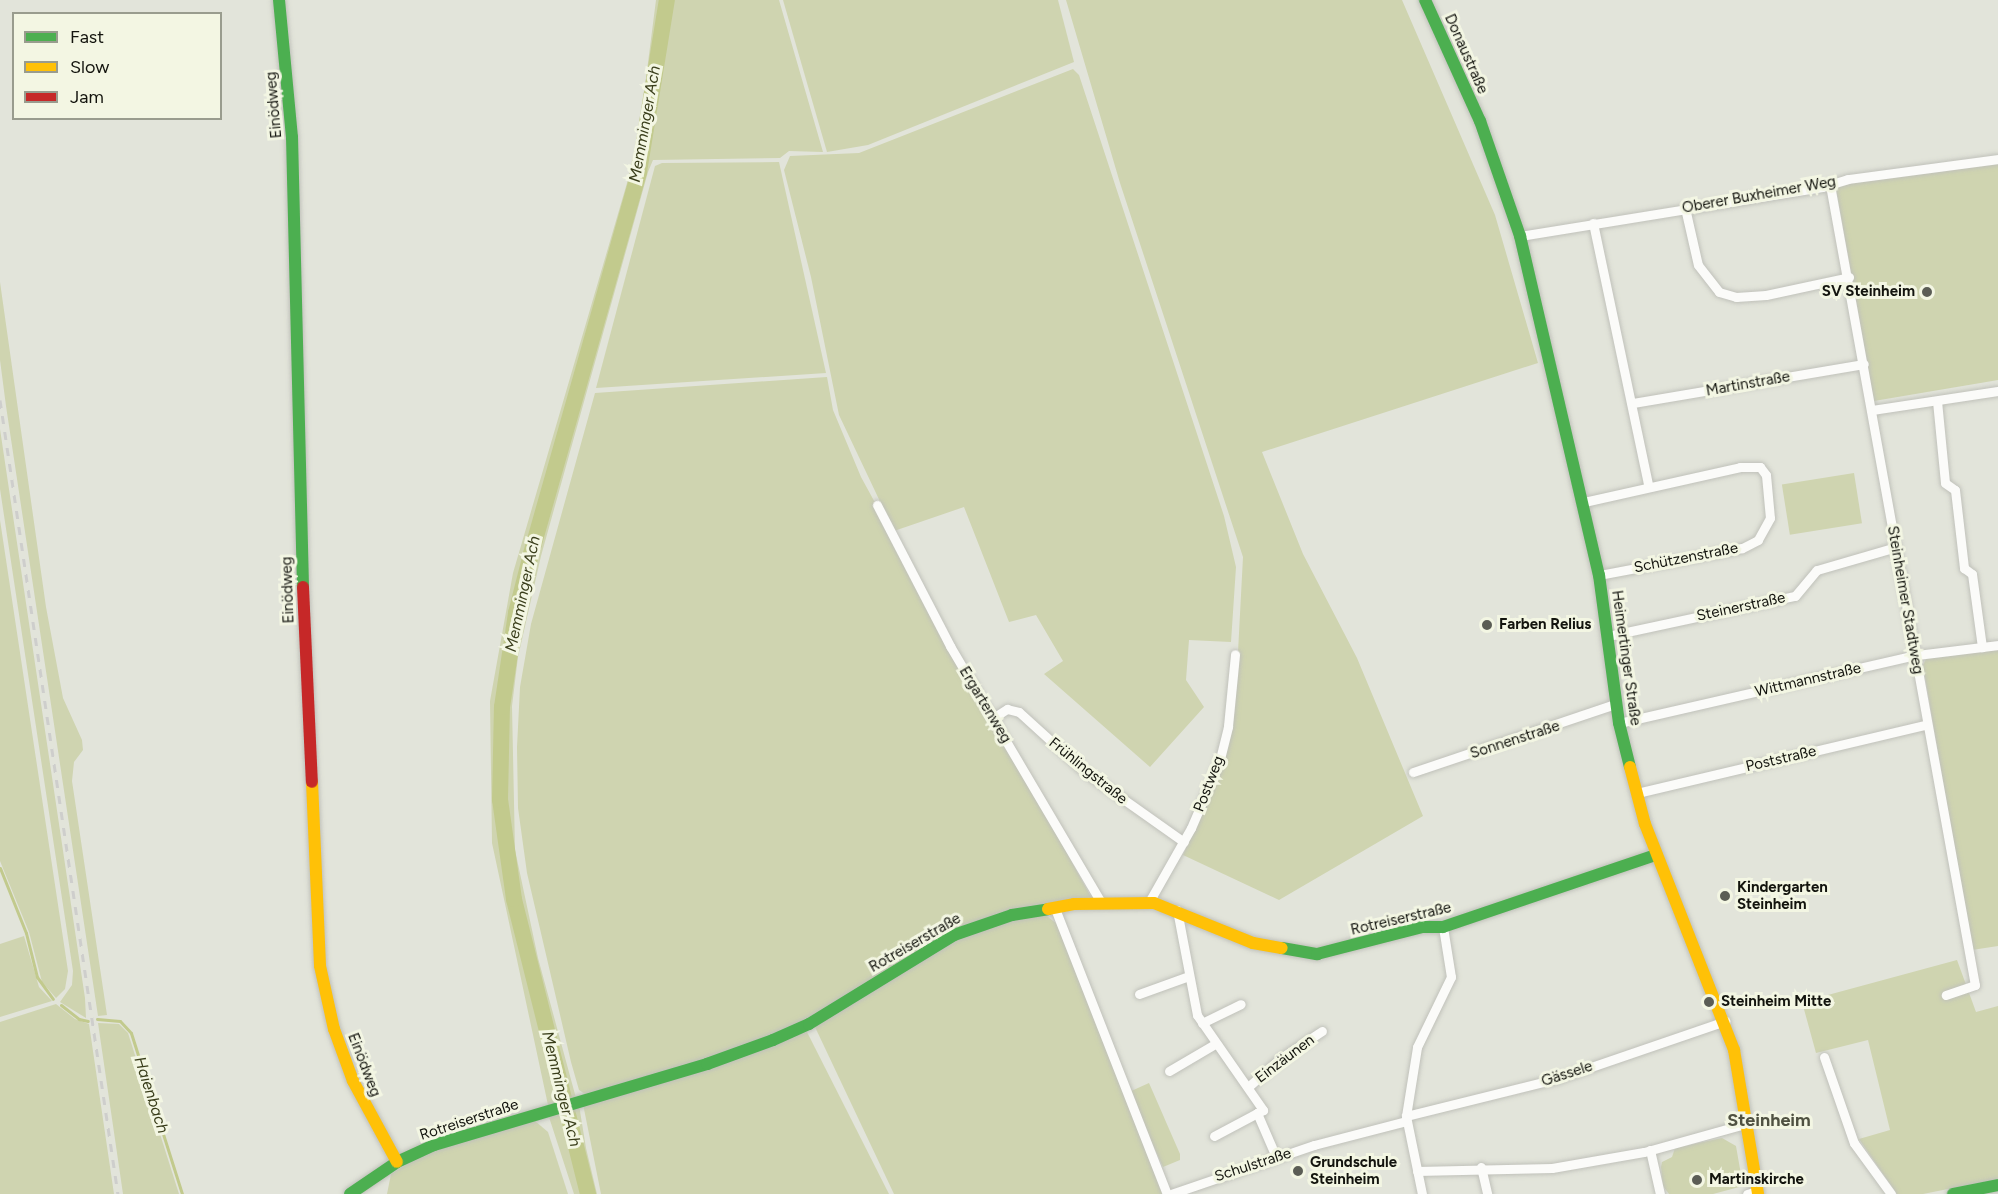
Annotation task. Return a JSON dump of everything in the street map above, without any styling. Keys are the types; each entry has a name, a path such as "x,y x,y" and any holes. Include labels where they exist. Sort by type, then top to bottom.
{"street":[{"name":"Einödweg","path":"279,0 292,137 298,469 320,966 334,1029 353,1081 398,1162"},
{"name":"Donaustraße","path":"1425,0 1480,121"},
{"name":"Heimertinger Straße","path":"1480,121 1520,237 1584,502 1599,574 1615,704 1637,793 1656,855 1725,1021 1734,1050 1754,1193"},
{"name":"Oberer Buxheimer Weg","path":"1520,237 1830,185 1848,179 1998,159"},
{"name":"Steinheimer Stadtweg","path":"1830,185 1849,277 1917,655 1925,725 1974,985 1946,995"},
{"path":"1685,208 1698,265 1719,292 1736,297 1766,295 1849,277"},
{"path":"1593,223 1633,403 1648,485"},
{"name":"Martinstraße","path":"1633,403 1864,364"},
{"path":"1872,410 1998,391"},
{"path":"1937,400 1945,483 1955,490 1964,568 1972,574 1982,647"},
{"name":"Schützenstraße","path":"1584,502 1648,485 1760,466 1766,475 1769,525 1758,540 1742,548 1599,574"},
{"name":"Ergartenweg","path":"877,505 941,630 1101,902"},
{"name":"Steinerstraße","path":"1608,636 1795,596 1817,570 1896,547"},
{"name":"Wittmannstraße","path":"1619,723 1917,655 1998,645"},
{"name":"Postweg","path":"1149,902 1184,842 1224,746 1234,654"},
{"name":"Sonnenstraße","path":"1413,772 1615,704"},
{"name":"Frühlingstraße","path":"993,718 1007,709 1019,712 1085,772 1184,842"},
{"name":"Poststraße","path":"1637,793 1925,725"},
{"name":"Rotreiserstraße","path":"350,1194 398,1162 434,1145 707,1064 773,1040 818,1019 954,935 995,919 1054,906 1101,902 1149,902 1177,910 1253,943 1305,953 1364,944 1422,927 1443,927 1656,855"},
{"path":"1054,906 1169,1194"},
{"name":"Einzäunen","path":"1177,910 1189,976 1202,1023 1263,1110 1257,1113 1276,1157"},
{"path":"1422,1194 1406,1118 1417,1047 1451,977 1443,927"},
{"path":"1139,994 1189,976"},
{"path":"1202,1023 1241,1004"},
{"name":"Gässele","path":"1406,1118 1556,1079 1725,1021"},
{"name":"Einzäunen","path":"1248,1087 1281,1058 1322,1031"},
{"path":"1168,1071 1215,1044"},
{"path":"1824,1058 1854,1143 1891,1194"},
{"path":"1214,1136 1257,1113"},
{"name":"Schulstraße","path":"1169,1194 1276,1157 1406,1118"},
{"path":"1417,1171 1482,1167 1552,1168 1650,1150 1745,1124"},
{"path":"1650,1150 1660,1194"},
{"path":"1482,1167 1487,1194"},
{"path":"1953,1194 1998,1185"}],"green space":[{"path":"656,0 779,0 823,152 789,151 780,158 653,160 648,172 541,556 518,657 512,706 515,850 538,958 576,1098 548,1105 492,843 490,701 513,573 627,183 640,125"},
{"path":"783,0 1058,0 1074,62 868,145 827,152"},
{"path":"1066,0 1402,0 1495,215 1538,363 1262,452 1303,554 1357,658 1423,816 1279,900 1183,855 1218,774 1237,671 1243,557 1120,183"},
{"path":"1073,69 1079,75 1224,516 1236,567 1231,642 1189,640 1186,680 1204,707 1150,767 1044,674 1063,661 1036,615 1009,622 964,507 894,531 839,415 811,277 784,170 790,156 859,153"},
{"path":"779,162 826,373 596,388 655,166 662,163"},
{"name":"SV Steinheim","path":"1998,163 1998,380 1874,401 1836,188 1849,182"},
{"path":"0,282 46,607 63,698 82,740 83,750 74,762 72,781 107,1015 98,1016 6,406 0,360"},
{"path":"827,377 833,410 861,477 1091,897 974,922 801,1023 708,1059 585,1094 579,1090 571,1062 527,873 518,808 517,747 520,687 531,624 595,393"},
{"path":"0,429 85,998 86,1018 60,1002 72,985 73,971 0,489"},
{"path":"1854,473 1862,523 1790,535 1782,484"},
{"path":"0,520 68,971 65,989 56,998 42,982 29,932 0,861"},
{"path":"1998,648 1998,946 1972,950 1923,665 1927,657"},
{"path":"1043,913 1057,924 1163,1194 894,1194 815,1027 939,947 987,925"},
{"path":"24,936 39,987 52,1001 0,1017 0,944"},
{"path":"1957,960 1976,1012 1998,1006 1998,1179 1923,1194 1897,1194 1859,1139 1890,1130 1868,1040 1816,1053 1802,1002"},
{"path":"56,1004 75,1019 89,1024 114,1194 0,1194 0,1022"},
{"path":"98,1023 119,1024 128,1033 179,1194 123,1194"},
{"path":"807,1032 889,1194 601,1194 583,1104"},
{"path":"1149,1083 1180,1154 1180,1160 1163,1167 1129,1092"},
{"path":"579,1105 597,1194 574,1194 548,1114"},
{"path":"535,1121 548,1132 568,1194 387,1194 391,1174 425,1153"},
{"path":"1722,1138 1736,1146 1743,1186 1713,1194 1669,1194 1663,1186 1661,1167 1662,1162 1672,1157 1675,1148"}],"waterway":[{"name":"Memminger Ach","path":"588,1194 514,899 500,800 502,707 516,613 531,554 639,172 667,0"},
{"name":"Haienbach","path":"0,868 26,933 37,977 53,999"},
{"name":"Haienbach","path":"61,1005 79,1019 88,1021"},
{"name":"Haienbach","path":"97,1019 120,1021 131,1033 182,1194"}],"railway":[{"path":"0,400 118,1194"}],"traffic: fast":[{"path":"279,0 292,137 303,587"},
{"path":"1425,0 1480,121 1520,236 1599,575 1619,723 1630,767"},
{"path":"1282,948 1317,954 1422,927 1443,927 1656,855"},
{"path":"350,1194 397,1162 434,1145 707,1064 773,1040 809,1024 954,935 1012,915 1048,909"},
{"path":"1953,1194 1998,1185"}],"traffic: slow":[{"path":"1630,767 1645,824 1734,1050 1758,1194"},
{"path":"312,782 320,966 334,1029 353,1081 397,1162"},
{"path":"1048,909 1074,904 1154,903 1253,943 1282,948"}],"traffic: jam":[{"path":"303,587 312,782"}],"place":[{"name":"SV Steinheim","path":"1927,292"},
{"name":"Farben Relius","path":"1487,625"},
{"name":"Kindergarten Steinheim","path":"1725,896"},
{"name":"Steinheim Mitte","path":"1709,1002"},
{"name":"Grundschule Steinheim","path":"1298,1171"},
{"name":"Martinskirche","path":"1697,1180"}],"district":[{"name":"Steinheim","path":"1769,1120"}]}
